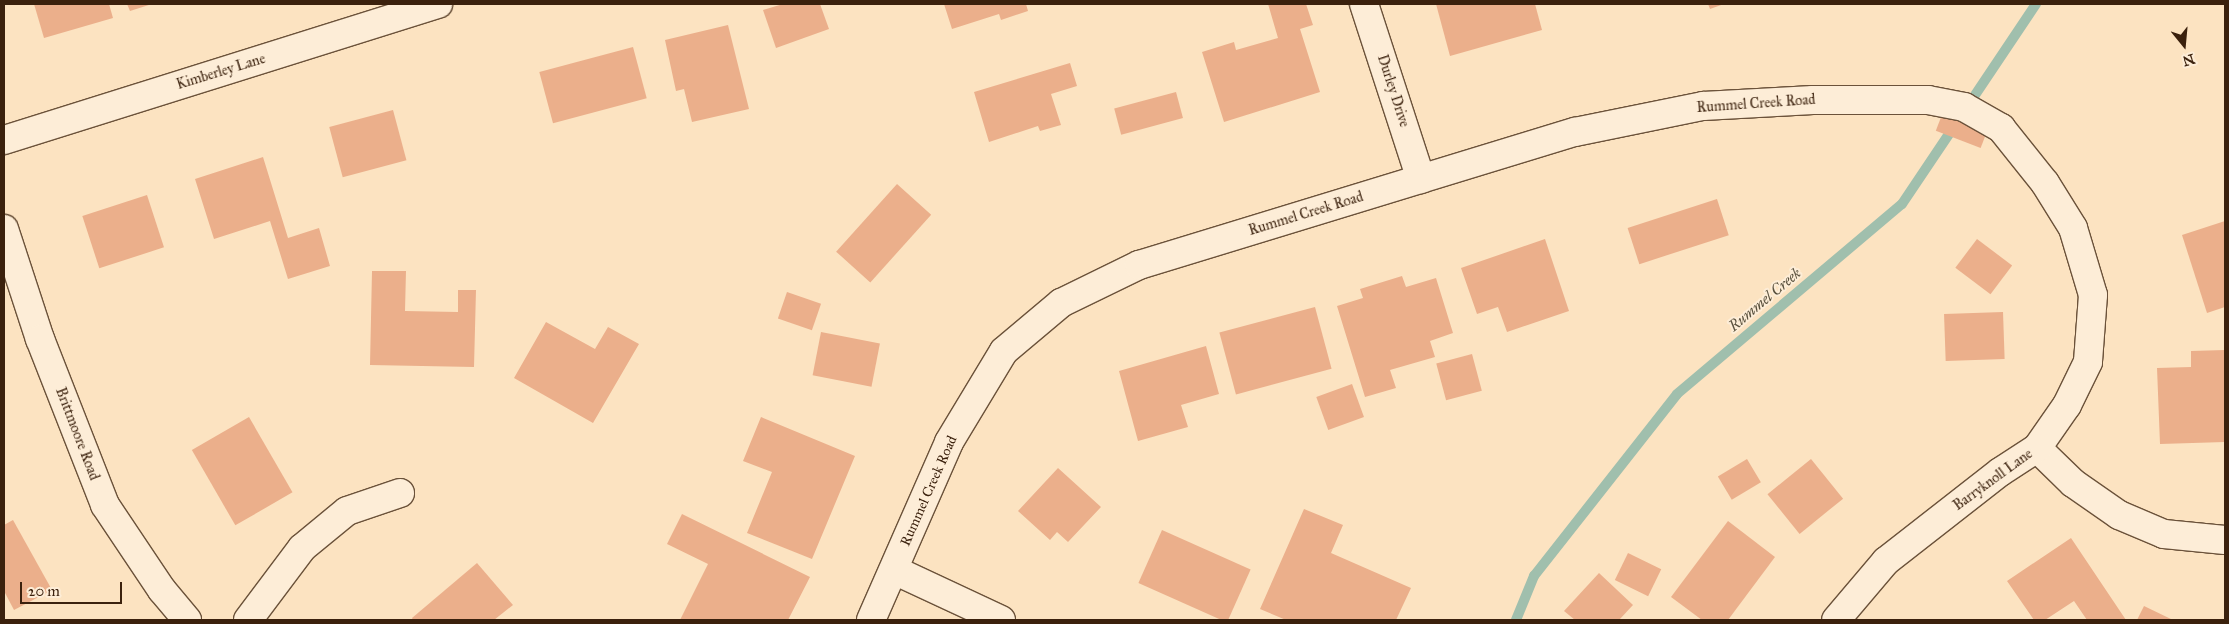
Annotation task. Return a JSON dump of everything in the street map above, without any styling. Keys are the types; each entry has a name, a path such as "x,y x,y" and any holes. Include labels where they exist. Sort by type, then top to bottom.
{"street":[{"name":"Kimberley Lane","path":"4,140 438,4"},
{"name":"Durley Drive","path":"1364,4 1421,179"},
{"name":"Rummel Creek Road","path":"871,620 949,442 1004,351 1061,302 1139,265 1575,132 1703,106 1813,100 1928,100 1964,107 2001,128 2045,183 2073,228 2093,295 2088,362 2067,405 2037,448"},
{"name":"Brittmoore Road","path":"4,229 40,339 105,504 162,590 187,620"},
{"name":"Barryknoll Lane","path":"1836,620 1886,561 2000,472 2037,448 2074,483 2119,515 2164,534 2225,540"},
{"path":"248,620 302,548 347,511 400,494"},
{"path":"894,570 1001,620"}],"building":[{"path":"34,4 109,4 113,18 44,38"},
{"path":"127,4 152,4 130,11"},
{"path":"783,4 820,4 829,29 776,48 763,10"},
{"path":"944,4 1026,4 1028,11 1001,20 999,14 952,29"},
{"path":"1268,4 1306,4 1313,25 1300,29 1320,92 1224,122 1202,52 1234,42 1236,50 1278,38"},
{"path":"1436,4 1535,4 1542,30 1450,56"},
{"path":"1708,4 1724,4 1710,9"},
{"path":"728,25 749,109 692,122 684,89 676,91 665,40"},
{"path":"633,47 647,98 553,123 539,72"},
{"path":"1070,63 1077,86 1051,94 1061,125 1040,131 1038,126 989,142 974,92"},
{"path":"1176,92 1183,118 1121,135 1114,109"},
{"path":"1948,99 1993,116 1981,148 1936,131"},
{"path":"393,110 406,160 343,177 329,127"},
{"path":"263,157 288,238 319,228 330,266 288,279 270,221 214,239 195,179"},
{"path":"897,184 931,215 870,282 836,252"},
{"path":"147,195 164,247 99,268 82,216"},
{"path":"1717,199 1729,235 1639,264 1628,228"},
{"path":"2225,221 2225,307 2207,313 2182,235"},
{"path":"1545,239 1569,311 1507,332 1498,307 1477,314 1461,268"},
{"path":"1977,239 2012,265 1990,294 1955,268"},
{"path":"372,271 406,271 405,311 458,312 458,290 476,290 474,367 370,365"},
{"path":"1402,276 1406,287 1436,278 1453,333 1430,341 1435,357 1390,370 1396,388 1365,397 1337,306 1363,298 1360,289"},
{"path":"787,292 821,304 812,330 778,318"},
{"path":"1315,307 1332,369 1236,394 1219,333"},
{"path":"2003,312 2005,359 1946,361 1944,314"},
{"path":"546,322 595,349 608,327 639,344 593,423 514,378"},
{"path":"821,332 880,343 872,387 813,375"},
{"path":"1206,346 1219,394 1181,405 1188,427 1138,441 1119,371"},
{"path":"2225,350 2225,442 2160,444 2157,368 2191,367 2191,351"},
{"path":"1472,354 1482,391 1446,400 1436,364"},
{"path":"1352,384 1364,417 1328,430 1316,397"},
{"path":"249,417 292,492 235,525 192,450"},
{"path":"761,417 855,456 812,559 747,533 772,472 743,461"},
{"path":"1747,459 1761,482 1732,500 1718,477"},
{"path":"1811,459 1843,499 1800,534 1767,494"},
{"path":"1058,468 1101,507 1068,542 1057,532 1050,540 1018,511"},
{"path":"1304,509 1343,525 1331,553 1411,588 1396,620 1286,620 1260,609"},
{"path":"682,514 810,577 788,620 680,620 708,564 667,544"},
{"path":"13,520 52,590 14,610 4,591 4,525"},
{"path":"1728,521 1775,557 1728,620 1702,620 1671,597"},
{"path":"1162,530 1251,569 1228,620 1222,620 1138,583"},
{"path":"2071,538 2126,620 2087,620 2074,601 2045,620 2034,620 2007,581"},
{"path":"1628,553 1661,569 1648,596 1615,580"},
{"path":"477,563 513,605 494,620 413,620 412,618"},
{"path":"1599,573 1633,605 1619,620 1575,620 1564,611"},
{"path":"2144,606 2173,620 2137,620"}],"waterway":[{"name":"Rummel Creek","path":"1967,107 2036,4"},
{"name":"Rummel Creek","path":"1516,620 1534,576 1677,394 1902,204 1955,125"}]}
